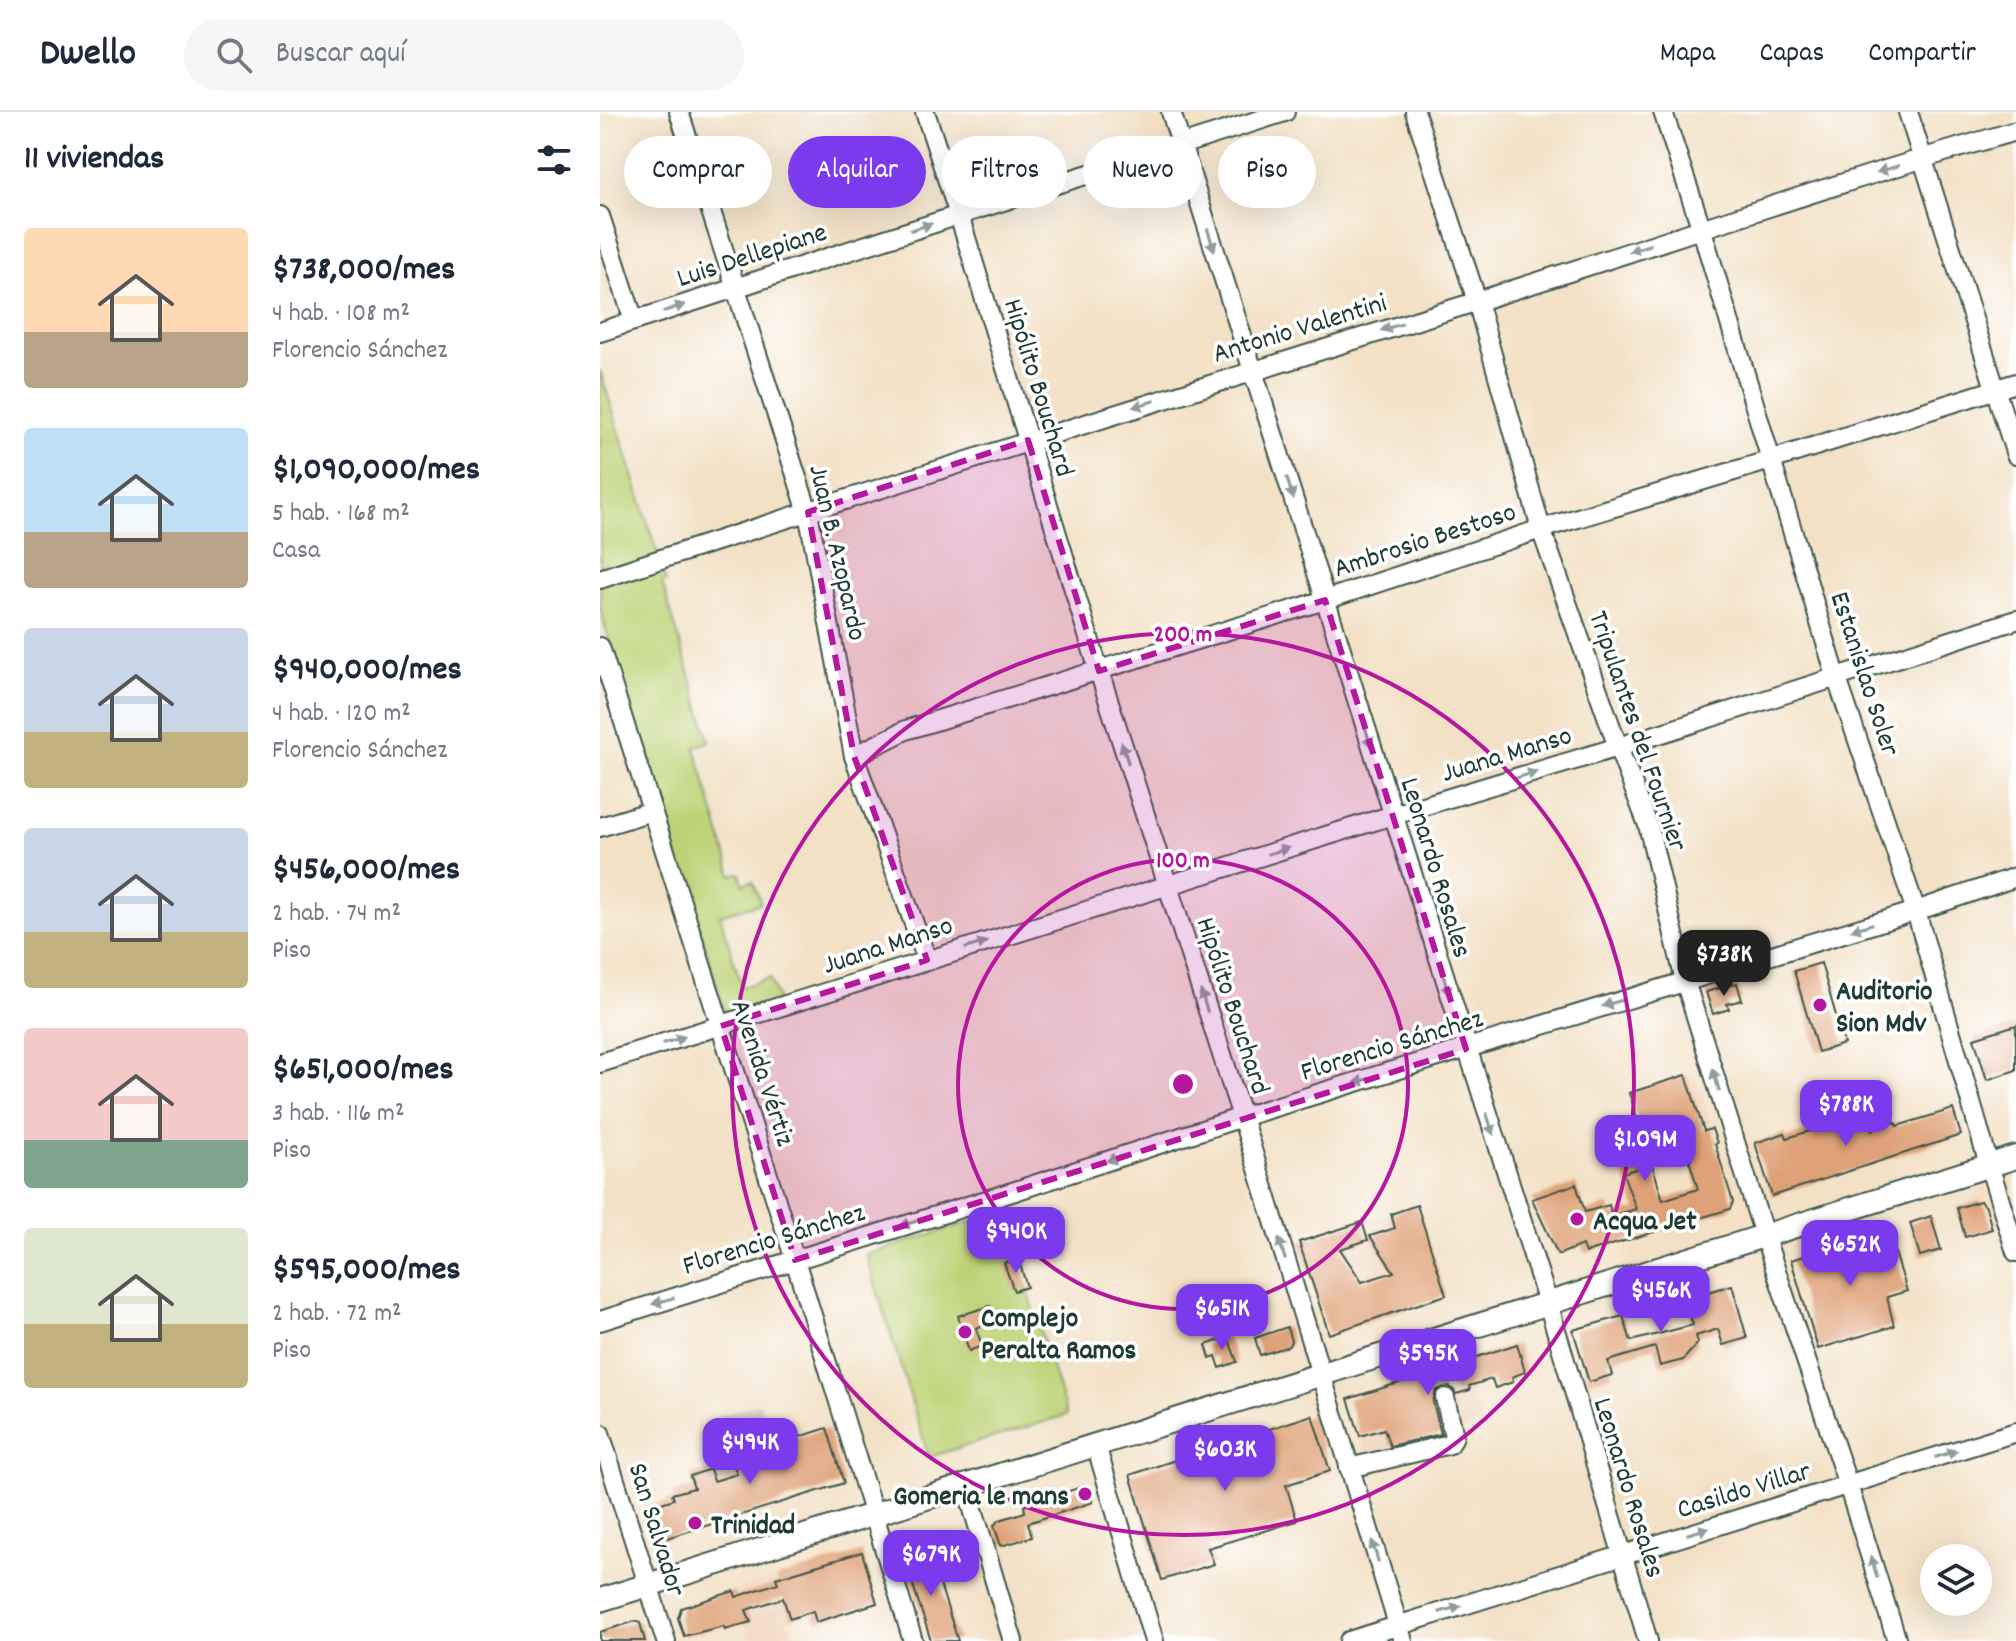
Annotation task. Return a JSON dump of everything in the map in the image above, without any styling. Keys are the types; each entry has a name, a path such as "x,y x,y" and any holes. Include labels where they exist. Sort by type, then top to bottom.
{"main road":[{"path":"600,1600 2016,1157"}],"street":[{"name":"Juan B. Azopardo","path":"679,112 808,512 854,756 927,960"},
{"name":"Hipólito Bouchard","path":"925,112 1242,1117 1400,1633"},
{"name":"Leonardo Rosales","path":"1171,112 1178,136"},
{"name":"Luis Dellepiane","path":"1202,138 1285,112"},
{"name":"Tripulantes del Fournier","path":"1415,112 1477,301 1541,529 1648,825 1685,981 1764,1235 1897,1641"},
{"name":"Estanislao Soler","path":"1663,112 1701,227 1836,676 1916,911 2016,1252"},
{"path":"1908,112 2016,455"},
{"name":"Antonio Valentini","path":"600,579 1701,227 2016,131"},
{"name":"Luis Dellepiane","path":"600,332 1083,176"},
{"name":"Leonardo Rosales","path":"1201,208 1548,1303 1648,1641"},
{"path":"600,216 634,321"},
{"name":"Ambrosio Bestoso","path":"854,756 906,730 2016,383"},
{"name":"Juana Manso","path":"600,1063 2016,620"},
{"name":"Avenida Vértiz","path":"600,647 913,1641"},
{"path":"600,827 652,811"},
{"name":"Florencio Sánchez","path":"600,1321 1242,1117 1916,911 2016,877"},
{"path":"1430,1340 1438,1370"},
{"path":"1349,1468 1450,1444 1454,1436 1445,1398"},
{"name":"Casildo Villar","path":"1349,1641 1400,1633 1622,1555 2016,1432"},
{"name":"San Salvador","path":"600,1433 666,1641"},
{"path":"1096,1445 1154,1641"},
{"path":"966,1486 1013,1641"}],"highlighted area":[{"path":"1028,440 1099,671 1325,600 1466,1049 795,1260 721,1026 927,960 854,756 808,512"}],"shaded area":[{"path":"1694,1073 1717,1143 1652,1164 1629,1093"},
{"path":"1391,1214 1419,1304 1329,1334 1299,1242"},
{"path":"1461,1362 1481,1423 1367,1458 1348,1399"},
{"path":"760,1403 791,1499 749,1513 718,1416"},
{"path":"776,1578 797,1641 750,1641 734,1591"}],"green space":[{"path":"600,370 666,581 662,583 710,741 695,747 732,875 740,873 743,884 753,881 761,903 720,915 742,987 770,978 778,1001 727,1016 600,610"},
{"name":"Complejo Peralta Ramos","path":"1003,1212 1067,1415 929,1457 866,1255"}],"building":[{"path":"1821,963 1844,1044 1818,1052 1794,971"},
{"path":"1737,983 1742,1000 1727,1004 1729,1009 1713,1014 1706,992"},
{"path":"2016,1025 2016,1070 1987,1080 1974,1038"},
{"path":"1686,1075 1704,1131 1712,1129 1717,1143 1733,1202 1730,1209 1585,1253 1582,1245 1558,1255 1532,1199 1576,1184 1585,1212 1609,1205 1612,1216 1636,1209 1623,1173 1652,1164 1663,1200 1698,1189 1676,1115 1640,1127 1629,1093"},
{"path":"1953,1109 1961,1135 1772,1196 1755,1143 1785,1133 1787,1138 1867,1113 1872,1130 1895,1122 1897,1126"},
{"path":"1980,1201 1986,1207 1992,1229 1965,1237 1957,1208"},
{"path":"1417,1205 1446,1295 1329,1334 1299,1242 1362,1222 1368,1240 1340,1249 1362,1282 1394,1272 1370,1236 1395,1228 1391,1214"},
{"path":"1931,1216 1941,1250 1920,1256 1910,1223"},
{"path":"1888,1230 1907,1291 1887,1297 1894,1326 1818,1349 1791,1260"},
{"path":"1018,1258 1027,1287 1014,1291 1004,1263"},
{"path":"1732,1285 1747,1338 1723,1345 1718,1329 1696,1336 1698,1343 1683,1360 1660,1366 1655,1347 1608,1361 1612,1375 1589,1382 1573,1330 1623,1316 1631,1341 1693,1325 1685,1299"},
{"path":"990,1306 995,1322 976,1328 982,1346 969,1351 958,1316"},
{"path":"1287,1327 1291,1341 1289,1346 1260,1355 1255,1338"},
{"path":"1228,1337 1237,1362 1220,1368 1216,1356 1210,1358 1206,1345"},
{"path":"1517,1344 1525,1372 1512,1377 1513,1382 1495,1388 1492,1379 1456,1394 1448,1386 1436,1390 1433,1402 1441,1434 1390,1446 1384,1429 1360,1436 1348,1399 1427,1374 1434,1381 1442,1381 1449,1374 1449,1366"},
{"path":"1312,1415 1330,1471 1286,1485 1297,1521 1208,1548 1214,1564 1162,1580 1130,1475"},
{"path":"827,1428 844,1483 654,1542 643,1509 674,1499 672,1494 694,1488 690,1476 710,1469 714,1481 737,1474 732,1460"},
{"path":"1084,1486 1089,1489 1093,1502 1028,1523 1032,1537 1001,1546 994,1525 1000,1520 1025,1512 1024,1506"},
{"path":"928,1546 958,1641 931,1641 906,1563 920,1559 917,1549"},
{"path":"862,1552 877,1603 816,1622 813,1611 790,1619 783,1598 746,1610 751,1622 684,1636 678,1618 681,1608 734,1591 736,1597 778,1583 776,1578"},
{"path":"636,1621 640,1623 645,1641 600,1641 600,1632"}],"tunnel":[{"path":"1438,1370 1445,1398"}],"place":[{"name":"Auditorio Sion Mdv","path":"1820,1005"},
{"name":"Acqua Jet","path":"1577,1219"},
{"name":"Complejo Peralta Ramos","path":"965,1332"},
{"name":"Gomeria le mans","path":"1085,1494"},
{"name":"Trinidad","path":"695,1523"}]}
